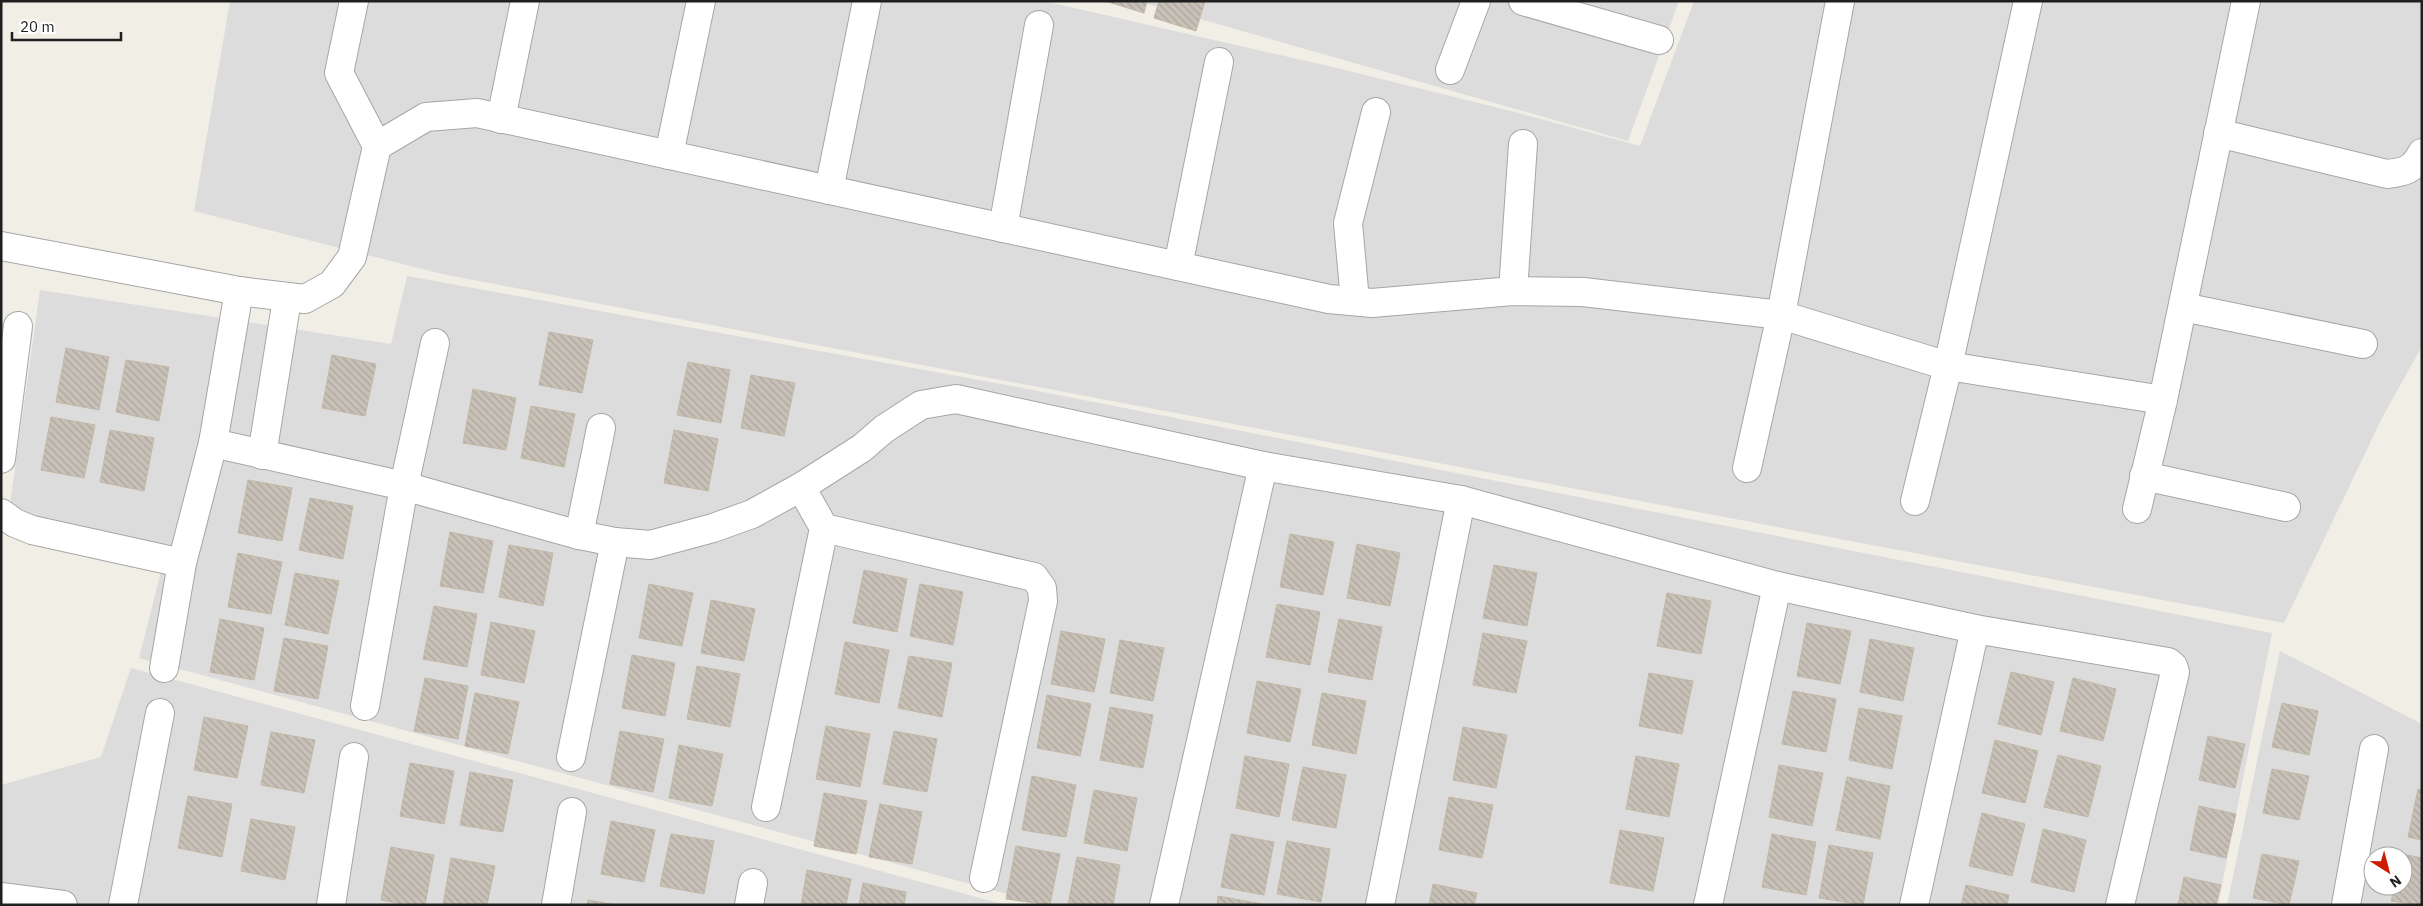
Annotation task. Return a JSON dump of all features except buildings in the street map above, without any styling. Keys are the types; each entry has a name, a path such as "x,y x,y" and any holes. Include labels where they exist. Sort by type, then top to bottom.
{"street":[{"path":"1,246 239,292 287,299 305,299 332,284 352,257 377,146 339,73 354,1"},
{"path":"501,119 525,1"},
{"path":"669,155 701,1"},
{"path":"829,190 866,1"},
{"path":"1450,70 1476,1"},
{"path":"1523,1 1659,40"},
{"path":"1747,468 1781,315 1840,1"},
{"path":"1915,501 1948,366 2028,1"},
{"path":"2137,509 2183,307 2246,1"},
{"path":"1003,228 1039,25"},
{"path":"1178,266 1219,62"},
{"path":"1355,301 1348,223 1376,112"},
{"path":"377,146 426,117 477,114 1329,299 1399,301 1513,291 1582,292 1781,315 1948,366 2163,400"},
{"path":"2218,133 2387,174 2402,173 2416,164 2422,153"},
{"path":"1513,291 1523,144"},
{"path":"164,668 182,563 213,443 239,292"},
{"path":"262,455 287,299"},
{"path":"2183,307 2363,344"},
{"path":"1,458 18,326"},
{"path":"365,706 404,486 435,343"},
{"path":"213,443 404,486 579,535 615,542 650,545 713,528 752,514 801,487 862,448 884,429 921,406 956,400 1263,466 1461,500 1777,586 1975,628 2168,662 2173,666 2175,672 2120,905"},
{"path":"579,535 601,428"},
{"path":"1164,905 1263,466"},
{"path":"2144,476 2286,507"},
{"path":"766,807 824,528 801,487"},
{"path":"1380,905 1461,500"},
{"path":"1,513 15,523 32,530 182,563"},
{"path":"824,528 1034,576 1042,588 1043,601 984,878"},
{"path":"571,757 615,542"},
{"path":"1708,905 1777,586"},
{"path":"1914,905 1975,628"},
{"path":"123,905 160,713"},
{"path":"2346,905 2374,749"},
{"path":"331,905 354,757"},
{"path":"556,905 572,812"},
{"path":"1,897 63,905"}],"shaded area":[{"path":"230,1 1044,1 1337,68 1511,111 1640,146 1694,1 2422,1 2422,346 2382,418 2284,623 442,274 194,211"},
{"path":"1137,1 1679,1 1628,141"},
{"path":"407,276 1012,386 2272,633 2218,905 1047,905 139,658 162,568 7,526 40,290 391,344"},
{"path":"2280,651 2422,724 2422,905 2227,905"},
{"path":"131,668 1006,905 1,905 1,785 101,757"}]}
